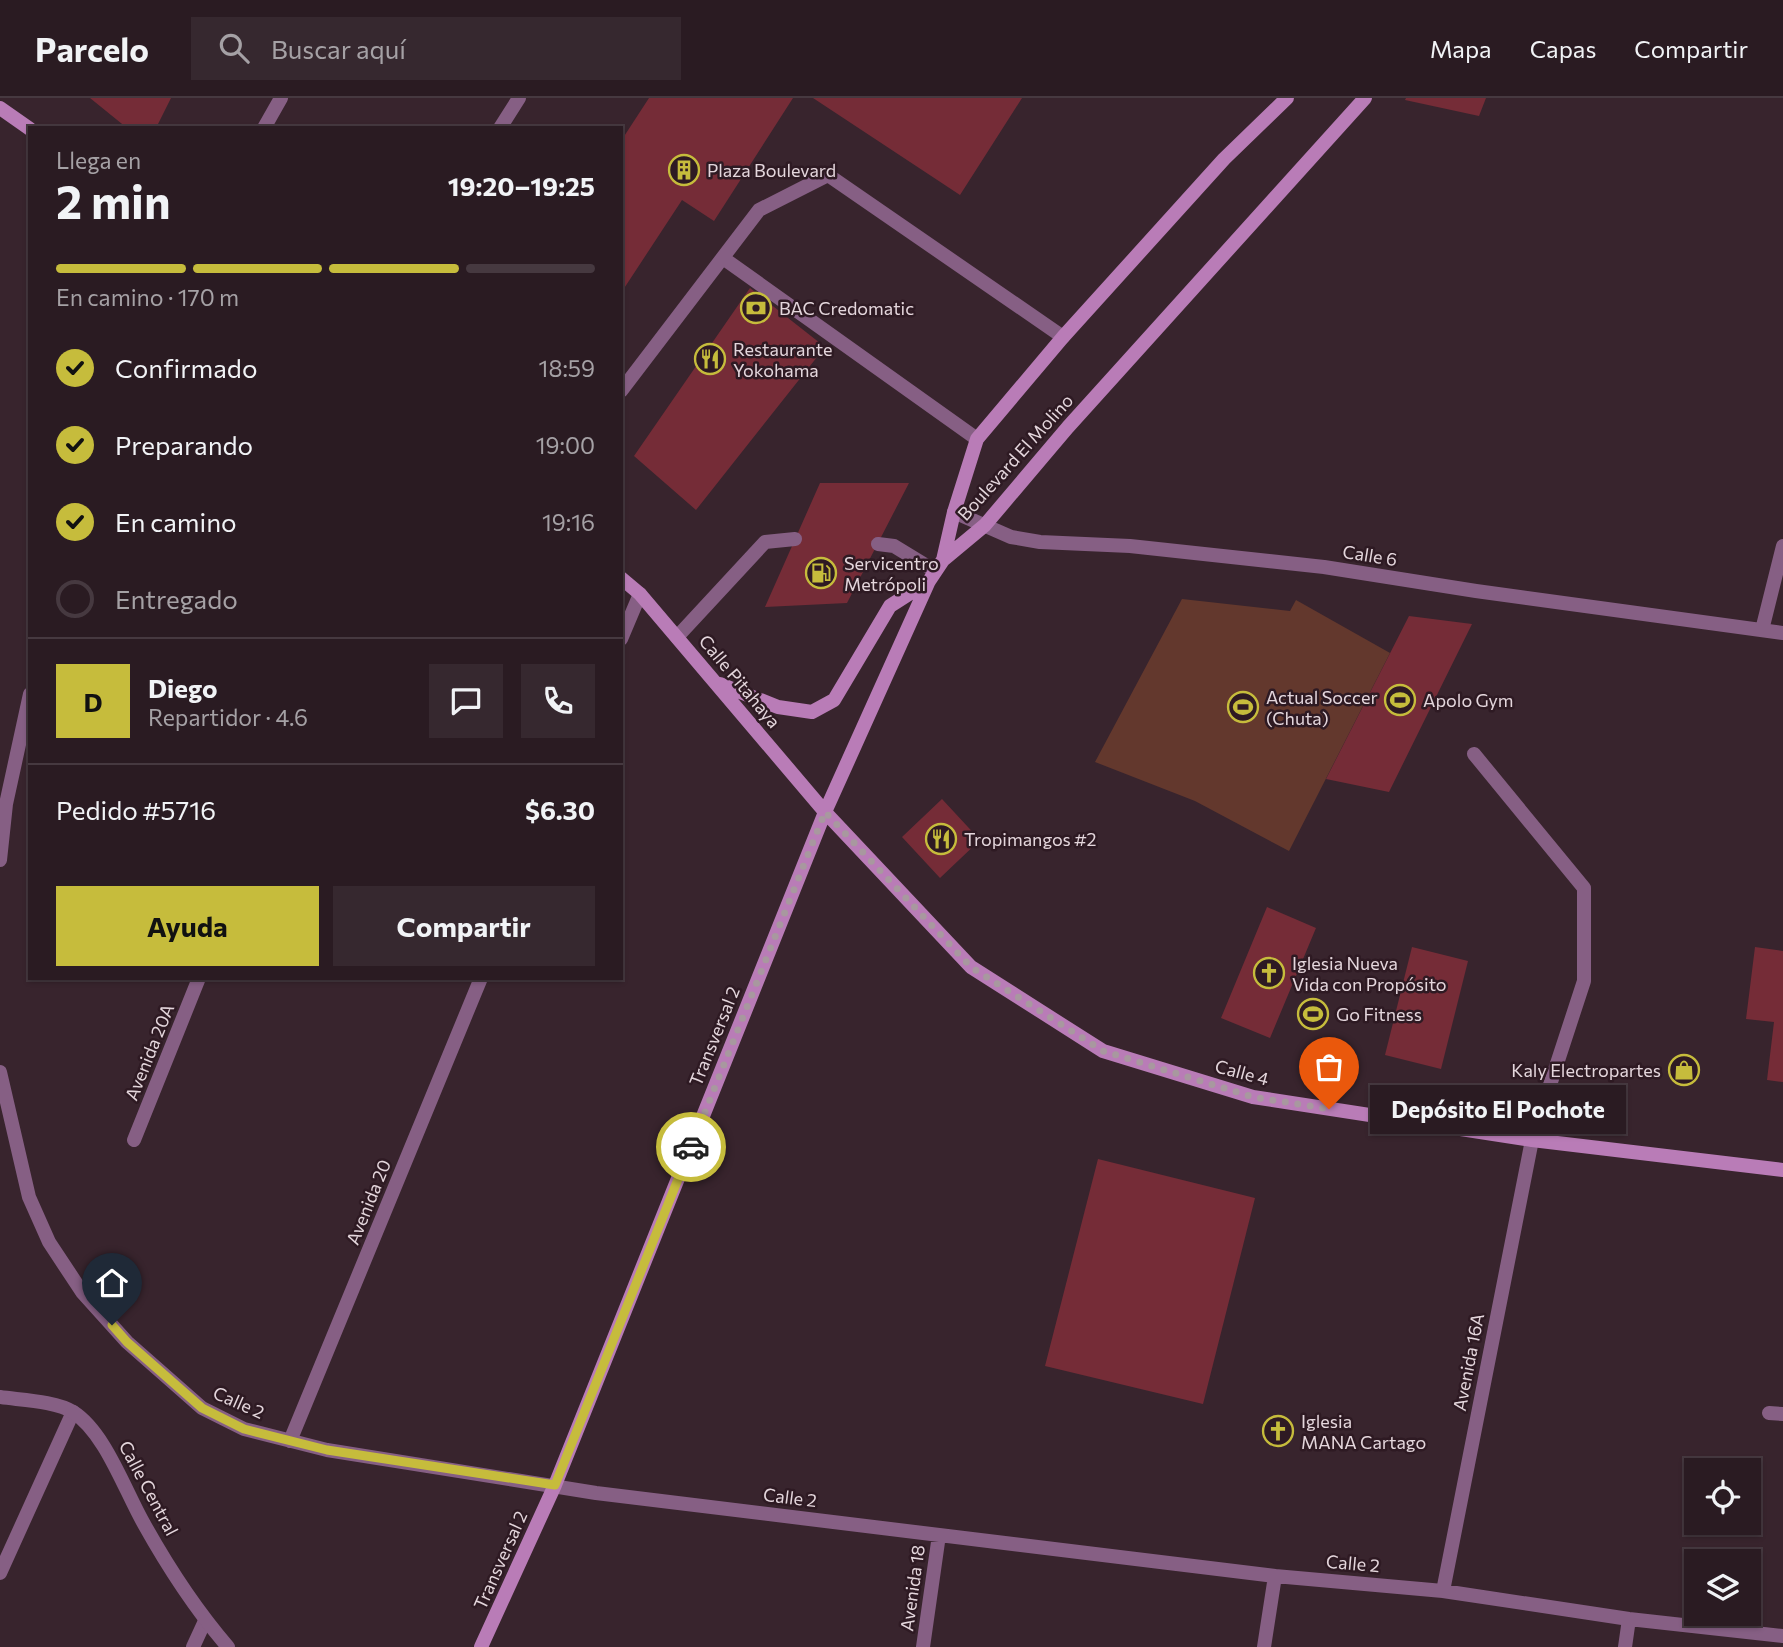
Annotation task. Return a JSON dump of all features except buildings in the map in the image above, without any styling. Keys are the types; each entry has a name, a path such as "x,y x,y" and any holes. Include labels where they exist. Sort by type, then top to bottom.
{"street":[{"path":"265,126 281,98"},
{"path":"501,126 519,98"},
{"name":"Boulevard El Molino","path":"936,570 977,439 1063,337 1224,159 1287,98"},
{"name":"Boulevard El Molino","path":"936,570 985,525 1068,427 1366,98"},
{"path":"0,108 28,128"},
{"path":"623,388 759,210 828,174 1063,337"},
{"path":"723,258 977,439"},
{"name":"Calle 6","path":"954,512 1011,537 1040,542 1144,547 1324,567 1475,591 1783,633"},
{"path":"677,637 765,542 795,539"},
{"path":"716,682 778,707 812,712 834,700 890,606 936,570 894,546 878,544"},
{"path":"1762,630 1783,546"},
{"name":"Transversal 2","path":"481,1647 555,1485 825,812 936,570"},
{"name":"Calle Pitahaya","path":"623,580 640,594 825,812"},
{"path":"623,634 640,594"},
{"path":"0,860 6,804 28,703"},
{"name":"Avenida 16A","path":"1443,1591 1532,1140 1584,981 1584,888 1474,754"},
{"name":"Calle 4","path":"825,812 971,967 1103,1051 1253,1097 1532,1140 1783,1170"},
{"name":"Avenida 20A","path":"134,1140 198,980"},
{"name":"Avenida 20","path":"290,1441 480,980"},
{"name":"Calle 2","path":"0,1072 29,1197 49,1242 82,1292 127,1342 202,1408 244,1429 327,1450 596,1493 1275,1576 1443,1591 1629,1619 1783,1636"},
{"name":"Calle Central","path":"0,1397 47,1404 73,1412 101,1440 144,1524 205,1621 228,1647"},
{"path":"0,1573 73,1412"},
{"name":"Avenida 18","path":"923,1647 939,1535"},
{"path":"1264,1647 1275,1576"},
{"path":"1625,1647 1629,1619"},
{"path":"193,1647 205,1621"}],"shaded area":[{"name":"Actual Soccer (Chuta)","path":"1182,599 1290,611 1296,600 1390,653 1289,851 1195,801 1095,762"}],"way so far":[{"path":"691,1147 825,812 971,967 1103,1051 1253,1097 1329,1109"}],"place":[{"name":"Plaza Boulevard","path":"684,170"},
{"name":"BAC Credomatic","path":"756,308"},
{"name":"Restaurante Yokohama","path":"710,359"},
{"name":"Servicentro Metrópoli","path":"821,573"},
{"name":"Apolo Gym","path":"1400,700"},
{"name":"Actual Soccer (Chuta)","path":"1243,707"},
{"name":"Tropimangos #2","path":"941,839"},
{"name":"Iglesia Nueva Vida con Propósito","path":"1269,973"},
{"name":"Go Fitness","path":"1313,1014"},
{"name":"Kaly Electropartes","path":"1684,1070"},
{"name":"Depósito El Pochote","path":"1329,1109"},
{"name":"Iglesia MANA Cartago","path":"1278,1431"}],"route":[{"path":"112,1325 127,1342 202,1408 244,1429 327,1450 555,1485 691,1147"}]}
